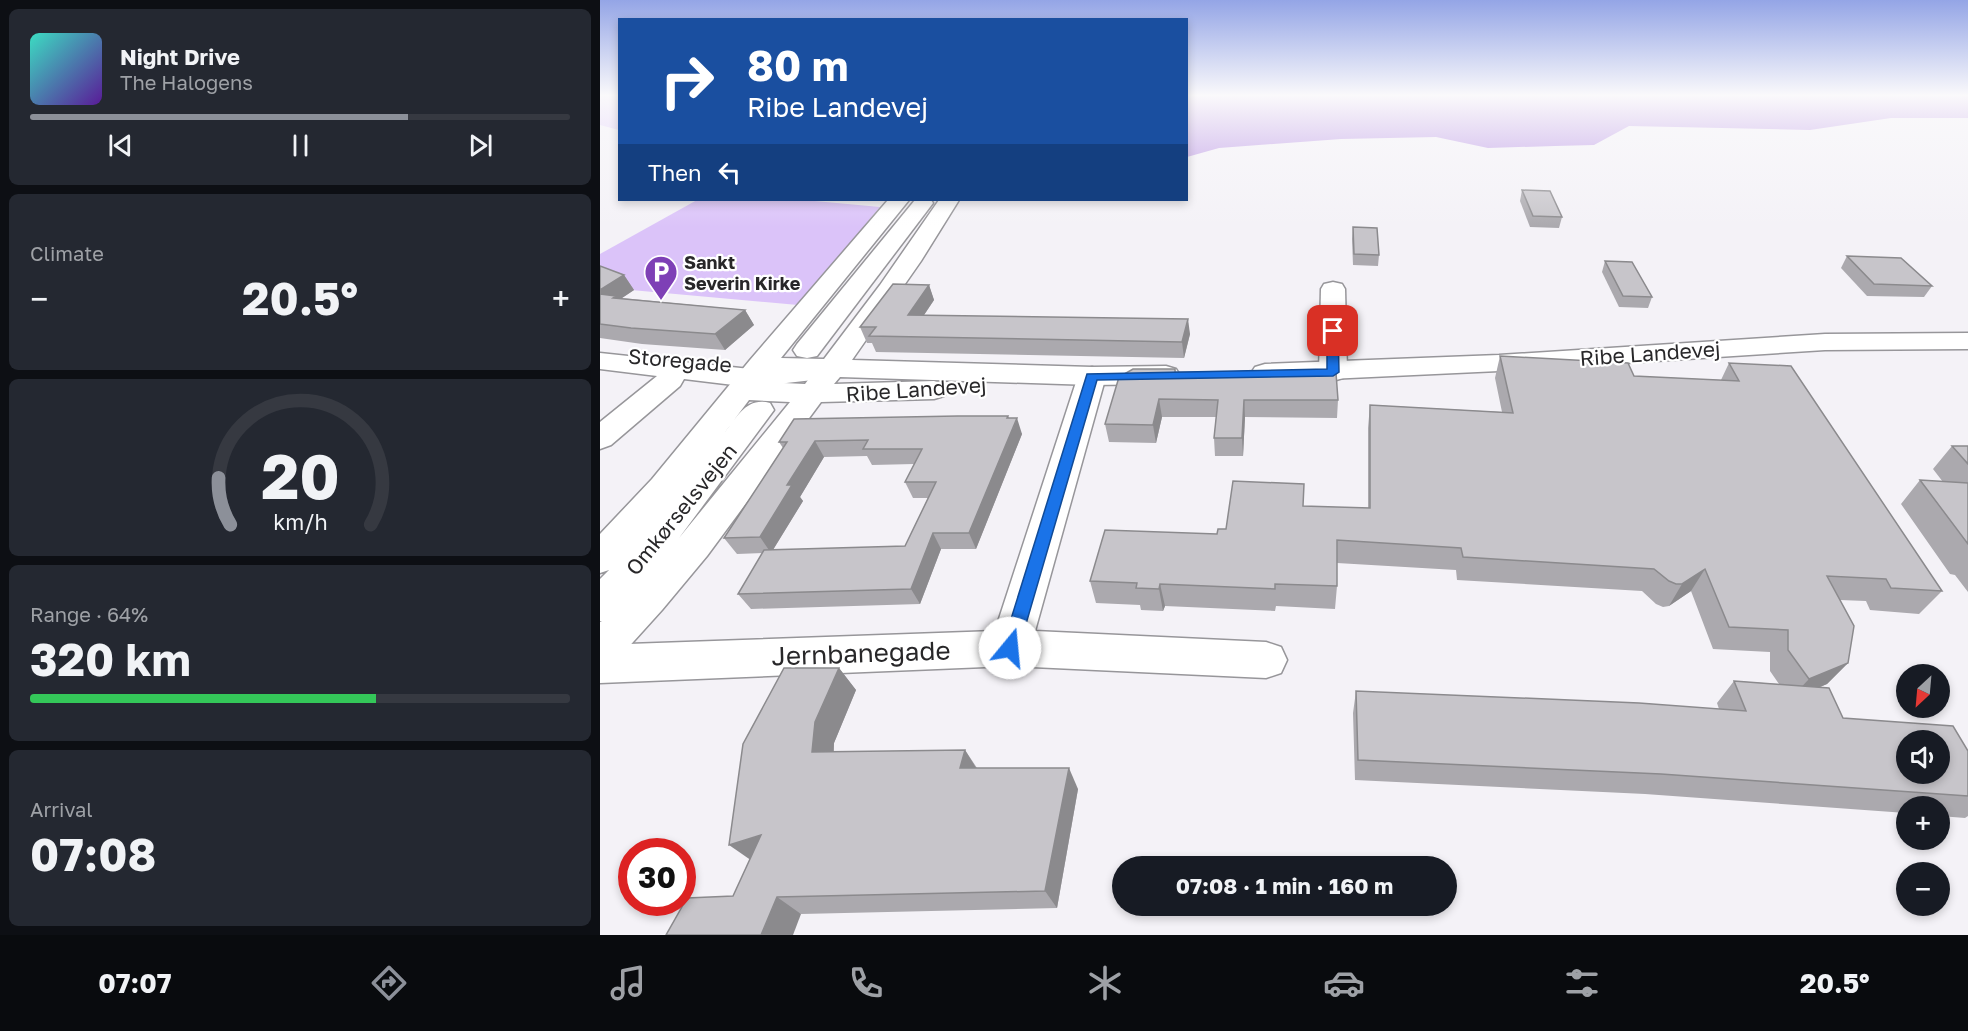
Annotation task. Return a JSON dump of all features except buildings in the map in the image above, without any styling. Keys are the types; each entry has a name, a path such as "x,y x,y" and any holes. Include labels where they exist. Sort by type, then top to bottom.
{"main road":[{"path":"600,558 753,386 898,201"},
{"path":"807,350 925,201"},
{"path":"600,649 704,534 822,381 931,230 948,201"},
{"path":"1333,289 1333,372"},
{"name":"Ribe Landevej","path":"1241,374 1333,372 1825,342 1968,341"},
{"name":"Storegade","path":"600,352 753,386"},
{"path":"600,363 753,386"},
{"name":"Storegade","path":"600,363 670,381 753,386"},
{"name":"Ribe Landevej","path":"753,386 822,381 900,381 952,373 1092,376 1195,374"},
{"path":"1010,648 1092,376"},
{"name":"Ribe Landevej","path":"822,381 879,395 1092,376"},
{"path":"600,438 670,381"},
{"name":"Omkørselsvejen","path":"600,605 649,551 753,386"},
{"name":"Jernbanegade","path":"600,664 1010,648 1266,660"}],"shaded area":[{"path":"1188,140 1332,140 1219,148 1188,157"},
{"path":"1448,140 1604,140 1594,145 1488,148"},
{"path":"695,201 815,201 880,207 798,305 609,288 600,275 600,254"}],"place":[{"name":"Sankt Severin Kirke","path":"661,301"}],"route":[{"path":"1010,648 1092,376 1333,372 1333,331"}]}
